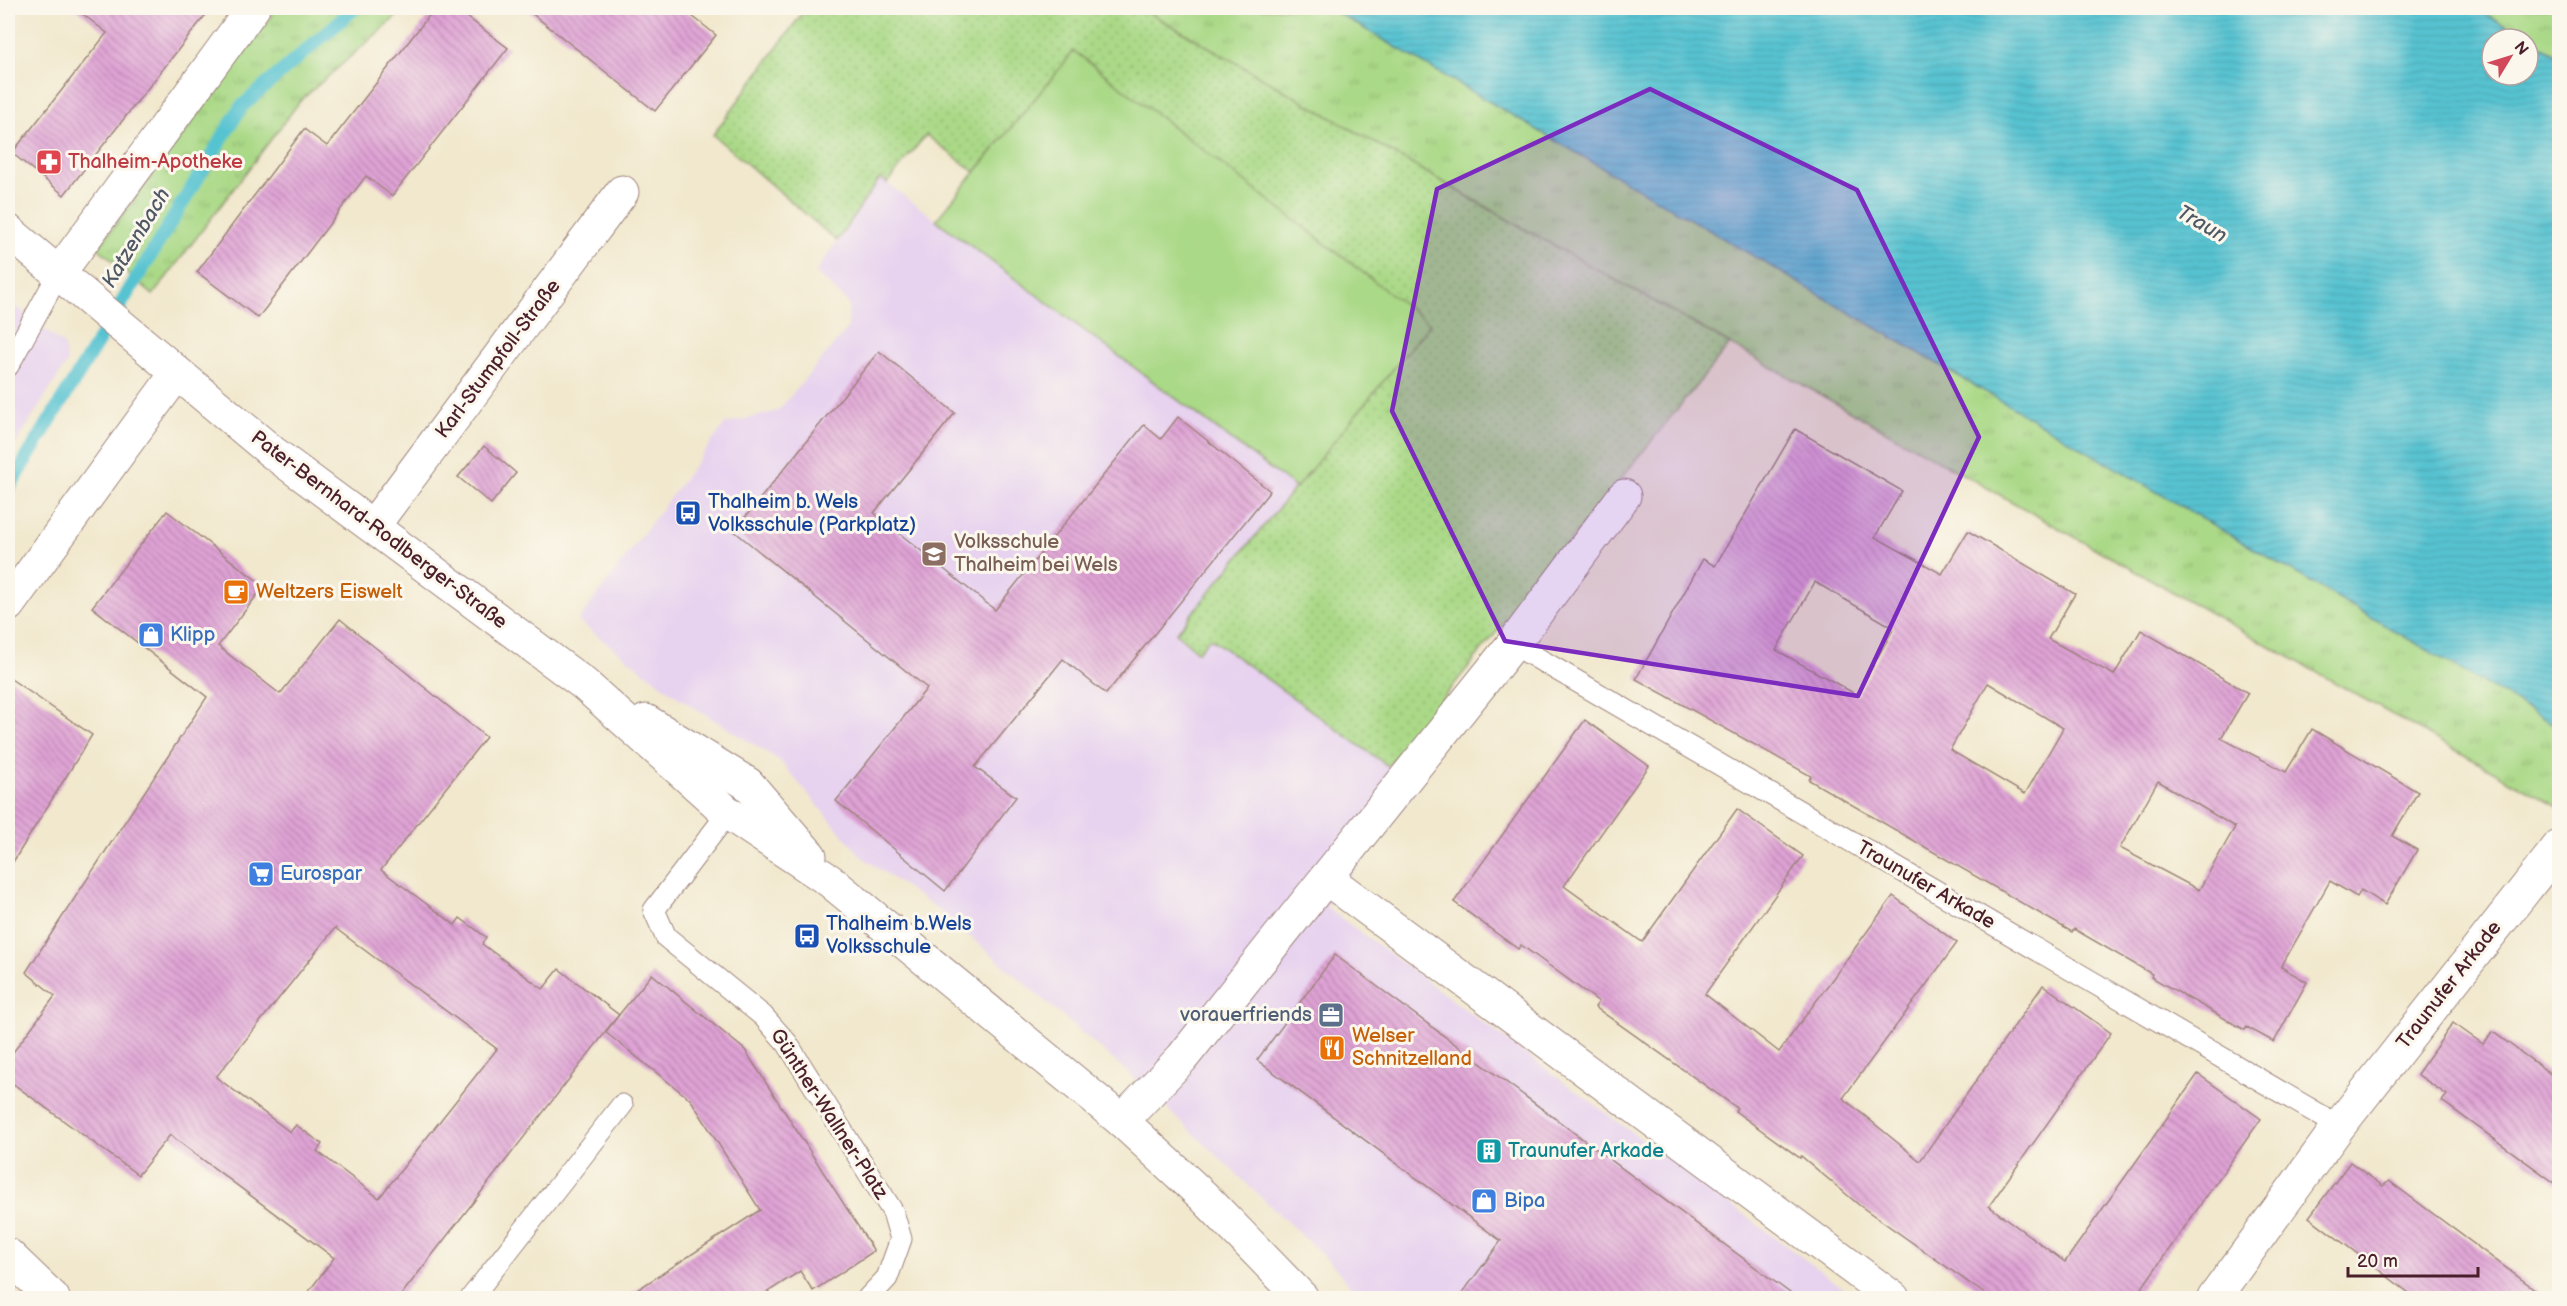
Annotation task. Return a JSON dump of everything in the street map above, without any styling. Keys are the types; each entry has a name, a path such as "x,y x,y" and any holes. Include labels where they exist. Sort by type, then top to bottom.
{"street":[{"path":"59,273 253,8"},
{"name":"Karl-Stumpfoll-Straße","path":"374,526 622,192"},
{"name":"Pater-Bernhard-Rodlberger-Straße","path":"8,231 272,452 584,684 728,813 830,881 1122,1121 1203,1196 1302,1299"},
{"path":"8,605 177,373"},
{"path":"1122,1121 1182,1058 1513,644 1624,495"},
{"name":"Pater-Bernhard-Rodlberger-Straße","path":"584,684 729,770 748,784 830,881"},
{"name":"Traunufer Arkade","path":"2214,1299 2339,1126 2559,844"},
{"path":"1326,878 1893,1299"},
{"path":"8,1255 53,1299"}],"lane":[{"path":"8,366 59,273"},
{"name":"Traunufer Arkade","path":"1513,644 2339,1126"},
{"name":"Günther-Wallner-Platz","path":"728,813 654,910 666,937 763,1016 787,1043 893,1212 901,1239 887,1278 868,1299"},
{"path":"471,1299 622,1106"}],"highlighted area":[{"path":"1650,89 1857,190 1979,437 1858,696 1505,641 1392,411 1437,189"}],"shaded area":[{"path":"880,178 1296,488 1176,633 1198,652 1210,638 1388,766 1417,790 1326,907 1857,1298 1361,1298 1329,1261 1131,1075 944,914 862,857 779,760 679,698 578,621 725,424 778,411 848,328 849,304 816,272"},
{"path":"8,300 64,345 67,362 8,456"}],"green space":[{"path":"277,8 406,8 300,101 153,295 98,248"},
{"path":"806,8 1141,8 1512,222 1730,344 1388,766 1210,638 1198,652 1176,633 1429,324 1074,51 975,172 926,135 887,183 880,178 837,241 713,135"},
{"path":"1141,8 1329,8 2559,727 2559,808 1512,222"},
{"path":"2475,8 2559,8 2559,56 2540,45 2540,27 2508,27"},
{"path":"1074,51 1430,324 1296,488 936,220"}],"water":[{"name":"Traun","path":"1329,8 2475,8 2508,27 2480,27 2480,87 2540,87 2540,45 2559,56 2559,727"}],"building":[{"path":"75,8 211,8 64,195 12,153 107,33"},
{"path":"435,8 455,8 508,48 392,196 366,176 258,318 197,272 304,129 327,146"},
{"path":"525,8 682,8 716,35 655,111"},
{"path":"879,351 955,413 874,513 995,610 1144,425 1161,439 1178,417 1270,491 1106,694 1063,659 975,767 1016,797 945,891 836,801 927,688 734,531"},
{"path":"1795,429 1902,491 1875,537 1942,574 1968,531 2075,594 2048,639 2114,675 2141,630 2248,693 2221,738 2286,772 2312,729 2418,792 2392,836 2417,850 2385,905 2361,890 2357,897 2330,881 2281,967 2307,982 2274,1042 2247,1027 2245,1030 2151,977 2152,974 2074,929 2072,932 1809,780 1811,776 1636,679 1703,559 1715,566","holes":["1815,582 1894,628 1857,695 1776,650","1988,683 2063,728 2025,794 1950,750","2158,781 2235,827 2199,890 2120,848"]},
{"path":"484,446 516,473 491,504 458,477"},
{"path":"167,511 264,586 218,646 280,694 340,619 486,737 381,870 455,925 460,918 486,937 482,944 543,989 559,969 619,1015 398,1299 303,1299 334,1258 170,1135 138,1175 8,1080 8,1059 55,996 26,972 207,697 92,607","holes":["335,928 497,1049 379,1198 317,1151 322,1144 296,1125 290,1132 216,1077"]},
{"path":"8,677 92,735 8,870"},
{"path":"1585,720 1649,766 1564,886 1642,942 1737,809 1803,856 1705,994 1779,1052 1893,896 1957,943 1843,1098 1920,1161 2043,985 2111,1033 1989,1206 2065,1262 2198,1074 2261,1119 2134,1299 1992,1299 1859,1205 1801,1156 1800,1158 1735,1111 1737,1108 1595,1007 1599,1002 1521,945 1518,949 1454,902"},
{"name":"Traunufer Arkade","path":"1335,955 1798,1299 1458,1299 1501,1241 1257,1060"},
{"path":"652,974 745,1050 874,1251 813,1291 800,1271 757,1299 623,1299 760,1210 691,1100 605,1032"},
{"path":"2453,1023 2483,1044 2493,1032 2559,1080 2559,1186 2442,1101 2447,1095 2417,1074"},
{"path":"2350,1162 2383,1186 2389,1181 2548,1299 2417,1299 2309,1217"}],"waterway":[{"name":"Katzenbach","path":"8,489 241,107 355,8"}],"place":[{"name":"Thalheim-Apotheke","path":"49,162"},
{"name":"Thalheim b. Wels Volksschule (Parkplatz)","path":"688,513"},
{"name":"Volksschule Thalheim bei Wels","path":"934,554"},
{"name":"Weltzers Eiswelt","path":"236,592"},
{"name":"Klipp","path":"151,635"},
{"name":"Eurospar","path":"261,874"},
{"name":"Thalheim b.Wels Volksschule","path":"807,936"},
{"name":"vorauerfriends","path":"1331,1015"},
{"name":"Welser Schnitzelland","path":"1332,1048"},
{"name":"Traunufer Arkade","path":"1489,1151"},
{"name":"Bipa","path":"1484,1201"}]}
